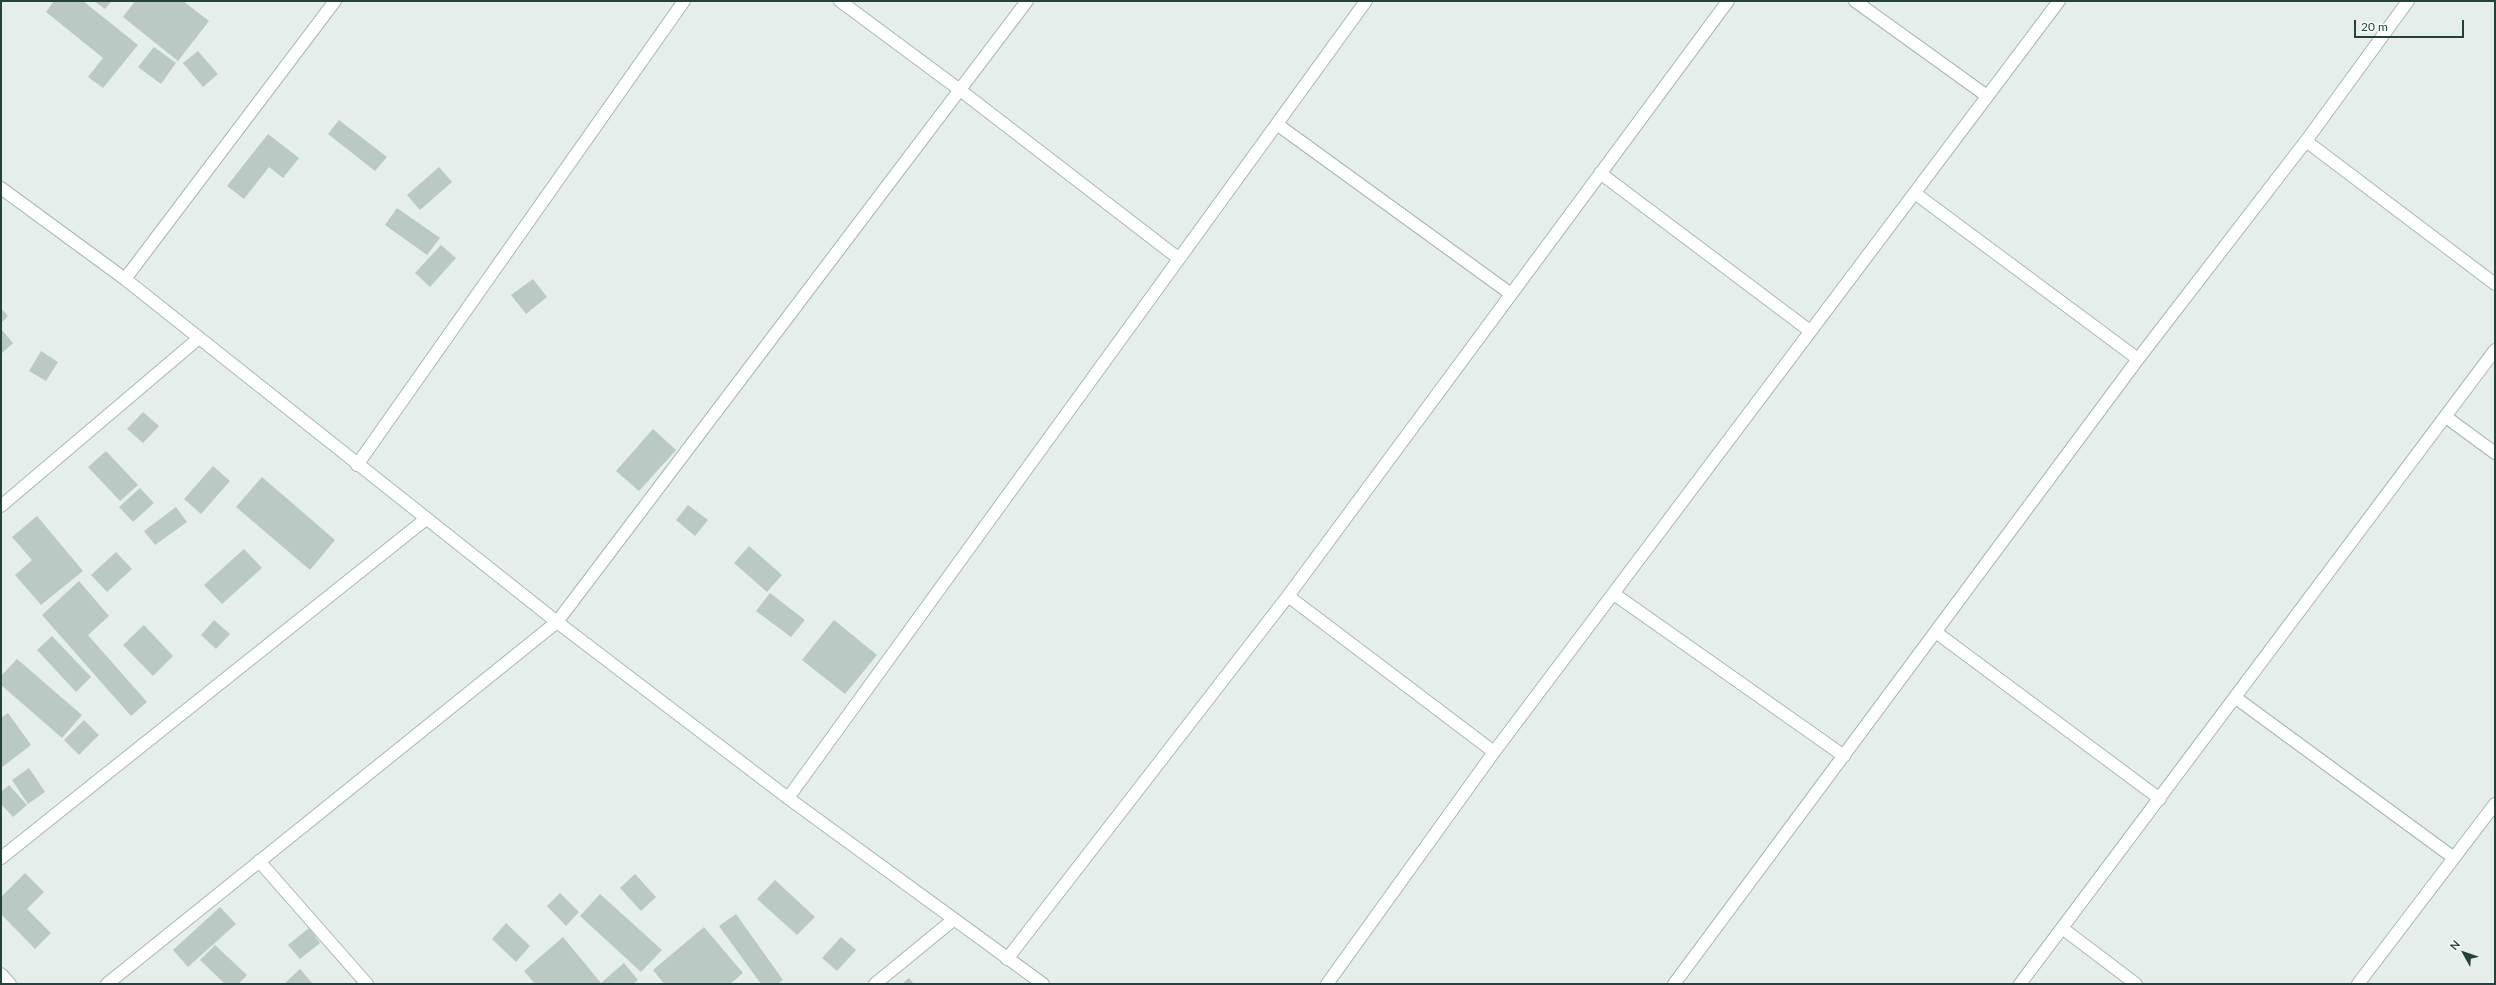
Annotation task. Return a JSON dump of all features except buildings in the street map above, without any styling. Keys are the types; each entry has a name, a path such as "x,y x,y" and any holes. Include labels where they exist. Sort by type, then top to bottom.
{"street":[{"path":"125,279 335,1"},
{"path":"357,465 684,1"},
{"path":"840,1 960,90 1178,258"},
{"path":"107,984 557,622 1027,1"},
{"path":"788,798 1178,258 1278,125 1366,1"},
{"path":"1007,958 1288,596 1728,1"},
{"path":"1855,1 1987,96"},
{"path":"1327,984 1494,752 1810,331 1916,194 1987,96 2059,1"},
{"path":"1674,984 2138,359 2306,141 2403,3"},
{"path":"1278,125 1511,294"},
{"path":"2306,141 2495,284"},
{"path":"1600,173 1810,331"},
{"path":"1,188 125,279 357,465 557,622 788,798 953,920 1043,984"},
{"path":"1916,194 2138,359"},
{"path":"1,506 199,338"},
{"path":"2020,984 2236,698 2495,350"},
{"path":"2446,417 2495,453"},
{"path":"1,858 426,519"},
{"path":"1614,594 1844,756"},
{"path":"1288,596 1494,752"},
{"path":"1936,633 2160,799"},
{"path":"2236,698 2454,858"},
{"path":"2358,984 2495,804"},
{"path":"259,861 367,984"},
{"path":"875,984 953,920"},
{"path":"2062,928 2136,984"},
{"path":"1,974 10,984"}]}
